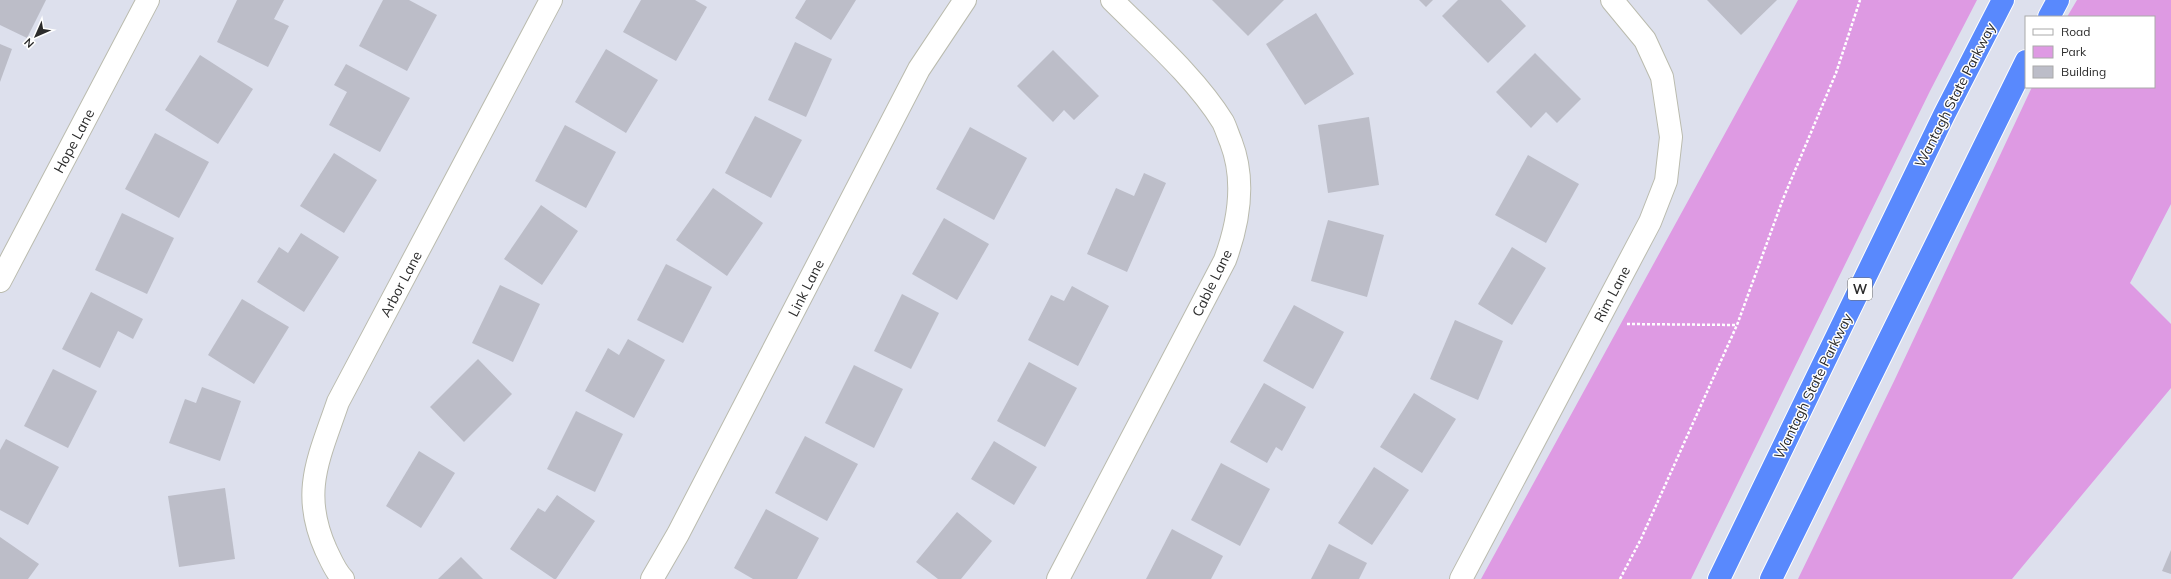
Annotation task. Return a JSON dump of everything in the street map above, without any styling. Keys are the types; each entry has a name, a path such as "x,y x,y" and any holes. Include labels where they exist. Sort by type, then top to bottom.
{"highway":[{"name":"Wantagh State Parkway","path":"1719,579 1944,115 2004,0"},
{"path":"2050,16 2058,0"},
{"path":"1771,579 2025,63"}],"street":[{"name":"Hope Lane","path":"0,281 148,0"},
{"name":"Arbor Lane","path":"343,579 337,573 317,528 313,500 316,464 338,402 551,0"},
{"name":"Link Lane","path":"652,579 678,534 919,69 965,0"},
{"name":"Cable Lane","path":"1058,579 1225,260 1234,235 1240,195 1237,158 1223,122 1188,77 1112,0"},
{"name":"Rim Lane","path":"1461,579 1650,222 1666,181 1671,137 1662,77 1645,40 1612,0"}],"path":[{"path":"1620,579 1654,511 1737,325 1783,199 1836,73 1860,0"},
{"path":"1596,324 1737,325"}],"green space":[{"path":"1798,0 1977,0 1930,91 1691,579 1481,579"},
{"path":"2077,0 2171,0 2171,204 2130,283 2171,324 2171,388 2012,579 1798,579 1895,379 2032,88 2155,88 2155,16 2068,16"}],"building":[{"path":"0,0 46,0 27,38 0,25"},
{"path":"237,0 284,0 274,19 289,26 268,67 217,42"},
{"path":"383,0 409,0 437,15 407,71 359,46"},
{"path":"641,0 695,0 707,7 676,61 623,32"},
{"path":"806,0 856,0 831,40 795,18"},
{"path":"1212,0 1284,0 1248,36"},
{"path":"1419,0 1433,0 1426,7"},
{"path":"1458,0 1501,0 1526,26 1488,63 1442,16"},
{"path":"1707,0 1777,0 1741,35"},
{"path":"1316,13 1354,74 1305,105 1266,44"},
{"path":"795,42 832,59 806,117 768,100"},
{"path":"0,44 12,49 0,82"},
{"path":"606,49 658,80 626,133 575,102"},
{"path":"1053,50 1099,96 1074,120 1064,110 1053,122 1017,86"},
{"path":"1535,53 1581,99 1557,123 1546,112 1531,128 1496,92"},
{"path":"200,55 253,89 218,144 165,110"},
{"path":"346,64 410,98 380,152 329,125 347,92 334,85"},
{"path":"755,116 802,140 771,198 725,173"},
{"path":"1369,117 1379,185 1328,193 1318,125"},
{"path":"565,125 616,152 586,208 535,181"},
{"path":"970,127 1027,158 994,220 936,189"},
{"path":"155,133 209,162 179,218 125,189"},
{"path":"334,153 377,180 344,233 300,206"},
{"path":"1528,155 1579,184 1546,243 1495,215"},
{"path":"1144,173 1166,183 1127,272 1087,254 1116,188 1134,196"},
{"path":"713,188 763,223 727,276 676,240"},
{"path":"541,205 578,231 542,285 504,259"},
{"path":"122,213 174,238 147,294 95,270"},
{"path":"944,218 989,244 957,300 912,274"},
{"path":"1328,220 1384,235 1367,297 1311,281"},
{"path":"301,233 339,257 304,312 257,282 279,247 288,253"},
{"path":"1512,247 1546,268 1512,325 1478,304"},
{"path":"666,264 712,287 683,343 637,320"},
{"path":"500,285 540,304 513,362 472,343"},
{"path":"1072,286 1109,306 1078,366 1028,340 1051,295 1064,301"},
{"path":"91,292 143,319 133,339 118,331 100,368 62,349"},
{"path":"902,294 939,313 911,369 874,351"},
{"path":"242,299 289,327 254,384 208,355"},
{"path":"1294,305 1344,332 1313,389 1263,361"},
{"path":"1455,320 1503,341 1478,400 1430,379"},
{"path":"628,339 665,360 634,418 585,391 608,348 619,355"},
{"path":"478,359 512,394 464,442 430,407"},
{"path":"1029,362 1077,388 1045,447 997,421"},
{"path":"854,365 903,389 874,448 825,423"},
{"path":"53,369 97,391 68,448 24,426"},
{"path":"1264,383 1306,407 1282,451 1276,447 1267,463 1230,442"},
{"path":"202,387 241,401 220,461 169,443 185,399 196,403"},
{"path":"1414,393 1456,419 1422,473 1380,447"},
{"path":"576,411 623,434 595,492 547,469"},
{"path":"805,436 858,464 827,521 775,493"},
{"path":"6,439 59,467 28,525 0,510 0,450"},
{"path":"994,441 1037,467 1014,505 971,479"},
{"path":"419,451 455,473 421,528 386,506"},
{"path":"1221,463 1270,489 1240,546 1191,520"},
{"path":"1374,467 1409,490 1372,545 1338,523"},
{"path":"225,488 235,559 179,567 168,496"},
{"path":"557,495 595,521 556,579 554,579 510,549 538,508 545,512"},
{"path":"766,509 819,538 797,579 753,579 734,568"},
{"path":"957,512 992,541 961,579 938,579 916,562"},
{"path":"1172,529 1223,556 1211,579 1146,579"},
{"path":"0,537 39,564 28,579 0,579"},
{"path":"1329,544 1367,563 1359,579 1311,579"},
{"path":"2171,550 2171,574 2162,571"},
{"path":"461,557 483,579 438,579"}]}
